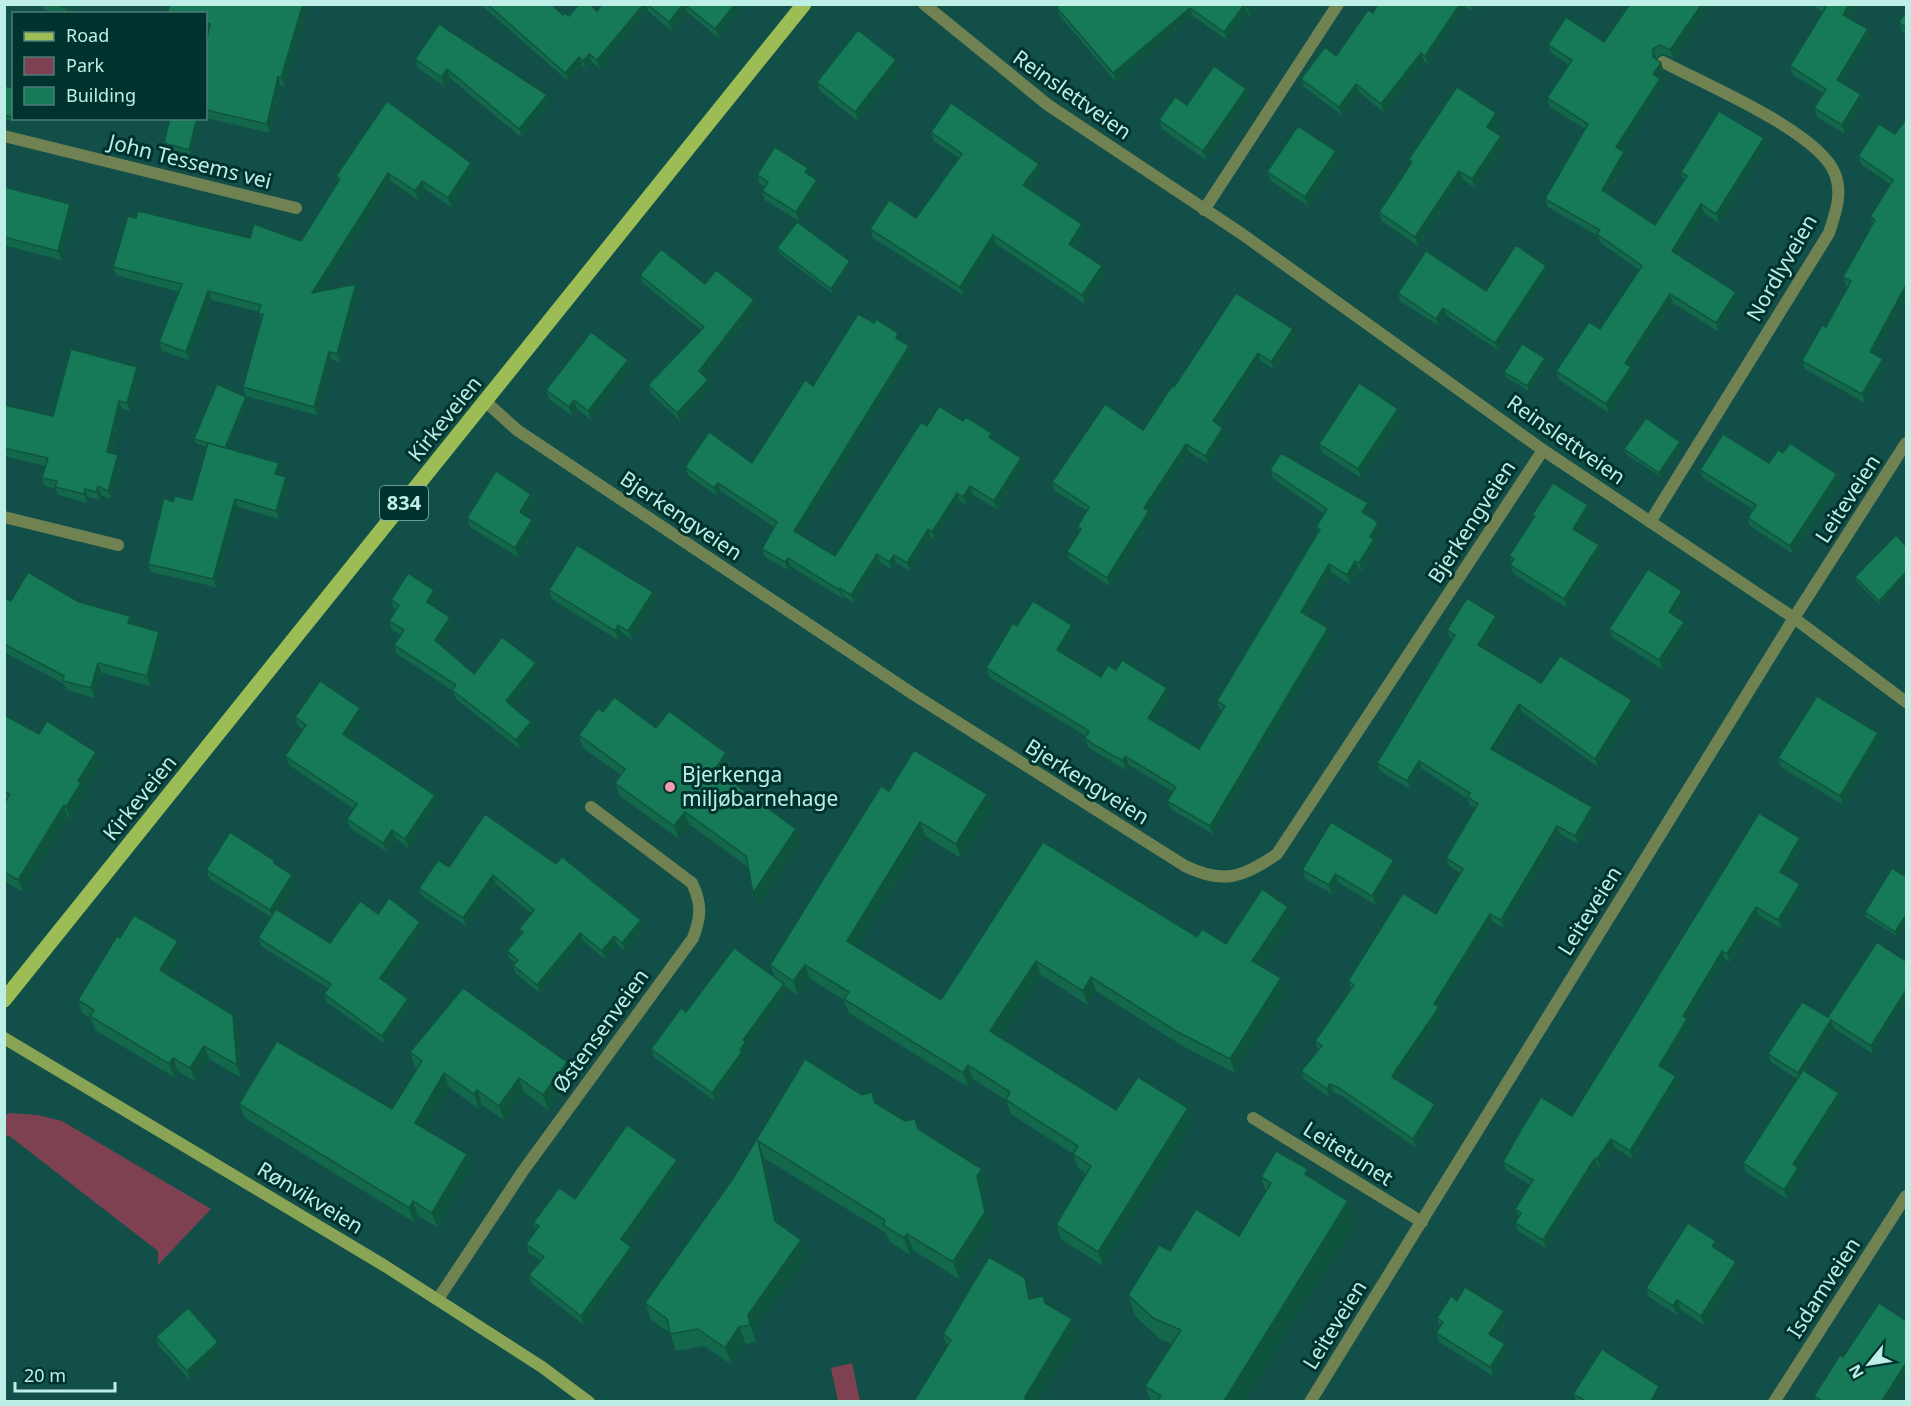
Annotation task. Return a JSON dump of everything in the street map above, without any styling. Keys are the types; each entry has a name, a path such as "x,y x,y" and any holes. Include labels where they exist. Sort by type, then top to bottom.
{"main road":[{"name":"Kirkeveien","path":"4,1000 804,4"}],"street":[{"name":"Reinslettveien","path":"924,4 1047,105 1204,210 1543,450 1794,618 1906,702"},
{"path":"1204,210 1338,4"},
{"name":"Nordlyveien","path":"1650,522 1829,233 1839,201 1836,175 1822,153 1790,129 1663,62"},
{"name":"John Tessems vei","path":"4,136 296,208"},
{"name":"Bjerkengveien","path":"486,402 517,430 935,709 1185,866 1204,876 1222,879 1241,875 1277,854 1543,450"},
{"name":"Leiteveien","path":"1310,1401 1794,618 1906,443"},
{"path":"4,517 118,545"},
{"name":"Østensenveien","path":"438,1299 523,1171 693,938 700,918 700,899 692,883 591,807"},
{"name":"Rønvikveien","path":"4,1038 438,1299 581,1399"},
{"name":"Leitetunet","path":"1253,1118 1422,1222"},
{"name":"Isdamveien","path":"1774,1401 1906,1196"}],"green space":[{"path":"10,1113 38,1115 62,1121 211,1209 158,1265 158,1251 8,1135 5,1138 5,1115"},
{"path":"852,1363 860,1401 838,1401 831,1368"}],"building":[{"path":"53,4 67,4 66,8"},
{"path":"170,4 303,4 281,78 278,77 267,124 207,110 207,38 210,24 207,23 207,12 167,12"},
{"path":"487,4 551,4 563,15 565,13 569,16 579,4 590,4 597,11 602,4 644,4 597,60 589,54 583,61 579,57 565,73"},
{"path":"647,4 683,4 669,22"},
{"path":"684,4 735,4 715,29"},
{"path":"1060,4 1248,4 1247,7 1244,5 1224,32 1190,8 1113,73 1057,8"},
{"path":"1378,4 1460,4 1425,56 1421,53 1381,104 1356,84 1339,107 1301,79 1325,47 1336,56 1368,10 1373,13"},
{"path":"1630,4 1702,4 1670,50 1660,45 1653,49 1653,57 1661,63 1653,74 1660,79 1616,147 1624,152 1602,190 1655,225 1687,176 1681,172 1719,111 1764,138 1716,214 1701,204 1672,251 1736,292 1716,323 1670,294 1625,363 1631,367 1606,404 1556,371 1589,322 1600,329 1642,266 1597,234 1600,230 1545,199 1588,124 1547,98 1572,60 1548,45 1566,17 1604,42"},
{"path":"1821,4 1849,4 1843,15 1868,29 1837,80 1861,94 1842,125 1814,108 1826,89 1790,66 1826,7"},
{"path":"1906,12 1906,28 1899,22"},
{"path":"439,24 547,95 519,129 447,69 441,77 415,59"},
{"path":"858,30 896,60 855,112 817,82"},
{"path":"1214,66 1246,89 1203,151 1159,120 1175,97 1187,105"},
{"path":"4,86 12,88 12,117 4,115"},
{"path":"1457,87 1496,113 1487,127 1501,136 1472,179 1459,171 1415,237 1379,212 1412,162 1409,159"},
{"path":"387,101 471,163 448,198 422,181 415,191 388,173 312,293 356,284 337,354 329,352 314,407 243,387 263,314 258,313 261,305 208,291 186,352 159,342 182,284 113,267 128,216 136,218 138,211 250,238 254,224 301,241 340,179 336,176"},
{"path":"951,103 1039,164 1023,185 1082,224 1069,244 1102,266 1082,295 993,235 960,287 870,229 889,200 916,218 962,154 931,132"},
{"path":"1906,119 1906,285 1870,352 1883,359 1862,394 1802,361 1822,325 1826,327 1851,281 1843,277 1875,220 1870,217 1893,180 1858,156 1879,124 1895,134"},
{"path":"170,120 196,120 189,150 164,143"},
{"path":"1298,126 1336,151 1305,197 1267,172"},
{"path":"775,147 808,168 805,172 817,180 796,212 762,191 768,182 757,175"},
{"path":"4,187 70,204 58,251 4,237"},
{"path":"797,222 850,261 831,289 777,248"},
{"path":"1516,245 1546,266 1495,343 1443,308 1436,319 1398,293 1426,251 1486,291"},
{"path":"661,249 705,284 716,270 754,300 699,371 708,380 677,413 648,385 704,327 640,275"},
{"path":"1236,293 1293,329 1271,362 1258,353 1213,421 1223,428 1205,456 1186,444 1144,508 1149,511 1107,578 1067,552 1081,529 1077,527 1089,507 1052,482 1105,404 1143,430"},
{"path":"858,314 874,323 876,319 898,333 896,338 909,346 794,531 835,556 921,422 927,426 939,406 963,421 966,417 992,433 989,437 1021,458 994,501 970,486 963,497 957,493 932,532 928,529 907,563 894,555 889,562 877,554 851,595 788,558 785,562 762,549 777,522 718,483 714,488 685,467 709,432 752,463 805,380 813,386"},
{"path":"591,332 628,360 588,411 574,400 569,407 546,390"},
{"path":"1522,344 1545,358 1527,386 1504,372"},
{"path":"71,349 137,367 127,403 119,401 107,452 118,455 108,491 98,486 96,492 85,489 84,494 55,487 57,481 42,478 48,458 4,448 4,405 53,416"},
{"path":"1359,383 1398,409 1358,469 1319,444"},
{"path":"217,384 246,397 225,448 194,439"},
{"path":"1646,418 1680,442 1659,473 1624,449"},
{"path":"1723,434 1769,463 1778,450 1783,453 1790,443 1837,474 1790,546 1748,518 1756,505 1700,470"},
{"path":"208,443 279,463 275,474 286,477 276,511 235,499 213,579 148,564 164,498 173,502 175,496 192,500"},
{"path":"1281,453 1368,503 1362,512 1378,522 1370,537 1374,539 1359,563 1355,561 1347,575 1329,564 1301,612 1328,628 1210,826 1167,801 1176,787 1125,756 1123,761 1096,746 1085,738 1089,731 986,668 1013,623 1017,626 1033,601 1072,625 1057,650 1101,677 1108,665 1116,670 1122,660 1167,688 1148,718 1199,749 1225,706 1217,701 1320,529 1316,527 1327,509 1270,470"},
{"path":"496,471 531,494 520,512 532,520 515,548 467,518"},
{"path":"1553,483 1588,505 1573,529 1599,545 1564,599 1510,565 1514,559 1509,556"},
{"path":"1896,535 1906,546 1906,572 1879,601 1855,577"},
{"path":"577,545 653,592 628,631 618,625 615,631 549,590"},
{"path":"1648,569 1682,591 1669,612 1684,622 1659,660 1609,629"},
{"path":"28,572 79,602 130,616 128,623 159,632 147,676 98,663 91,688 63,681 64,676 4,644 4,598 11,601"},
{"path":"408,573 434,590 427,602 450,617 435,640 474,674 502,637 536,663 506,701 531,722 516,740 452,690 456,685 394,645 404,630 389,621 399,605 391,600"},
{"path":"1467,598 1496,616 1478,645 1541,683 1560,656 1632,700 1595,759 1519,704 1491,749 1592,807 1575,836 1557,826 1501,920 1490,914 1434,1004 1439,1007 1394,1073 1392,1077 1435,1104 1413,1139 1339,1088 1330,1084 1327,1089 1301,1071 1322,1046 1315,1041 1354,985 1348,981 1403,893 1436,914 1463,869 1446,858 1478,804 1468,797 1470,793 1419,761 1407,781 1377,763 1455,635 1447,630"},
{"path":"320,681 360,708 343,734 435,795 405,839 392,830 383,843 347,819 357,804 285,756 306,725 295,717"},
{"path":"1817,696 1878,733 1840,796 1778,758"},
{"path":"614,697 656,728 669,711 726,753 715,769 796,829 753,893 746,856 685,812 674,826 615,783 625,769 579,735 598,708 603,712"},
{"path":"4,715 39,734 47,721 96,752 78,781 81,783 66,807 64,805 18,880 4,872 4,804 10,794 4,791"},
{"path":"914,750 987,794 956,844 920,822 847,941 941,1000 1043,842 1197,937 1202,929 1226,944 1262,889 1288,907 1252,961 1281,978 1230,1059 1176,1031 1091,977 1083,991 1036,961 990,1031 1116,1110 1138,1077 1188,1108 1098,1252 1056,1225 1091,1166 1073,1154 1078,1146 1006,1100 1010,1092 968,1065 963,1073 844,999 849,992 805,965 793,981 770,965 881,786 889,791"},
{"path":"1759,813 1800,838 1780,872 1800,884 1778,920 1756,907 1727,954 1722,951 1683,1016 1687,1019 1659,1066 1676,1076 1630,1151 1611,1139 1597,1159 1595,1158 1543,1240 1515,1223 1521,1213 1515,1209 1533,1180 1503,1162 1541,1097 1572,1116"},
{"path":"485,814 556,864 562,857 641,920 622,943 614,936 602,951 580,933 537,985 513,965 518,960 507,951 523,932 519,929 534,910 493,875 463,918 419,888 438,860 449,867"},
{"path":"1331,822 1394,860 1372,896 1335,874 1329,885 1302,870"},
{"path":"230,832 275,861 274,863 292,875 270,910 206,870"},
{"path":"1892,868 1906,877 1906,915 1895,932 1865,912"},
{"path":"389,898 420,922 380,978 408,999 382,1036 324,994 331,984 258,938 276,909 330,943 360,901 378,914"},
{"path":"134,915 178,941 160,970 233,1015 237,1065 204,1046 190,1068 173,1058 169,1064 90,1016 94,1010 78,1000 117,936 120,938"},
{"path":"1877,942 1906,961 1906,990 1871,1046 1831,1020 1798,1073 1768,1054 1802,1002 1828,1017"},
{"path":"734,948 784,984 743,1040 746,1042 740,1050 742,1052 712,1093 651,1049 681,1008 686,1012"},
{"path":"463,988 567,1062 543,1095 519,1078 499,1106 477,1090 474,1094 444,1073 415,1123 467,1154 432,1213 413,1201 409,1208 239,1104 277,1041 392,1109 422,1061 410,1052"},
{"path":"805,1059 862,1095 872,1092 875,1103 905,1121 915,1119 918,1129 982,1169 977,1176 985,1212 953,1262 907,1234 904,1238 883,1225 885,1220 758,1141 775,1221 801,1240 748,1315 750,1325 739,1327 725,1348 698,1329 670,1334 667,1319 645,1303 734,1177"},
{"path":"1803,1070 1839,1093 1793,1164 1798,1168 1784,1190 1743,1163"},
{"path":"627,1125 677,1160 621,1239 631,1247 581,1316 529,1275 544,1257 526,1244 539,1226 533,1223 559,1188 575,1199"},
{"path":"1276,1151 1308,1169 1305,1174 1348,1201 1224,1401 1157,1401 1161,1396 1145,1386 1181,1330 1153,1318 1128,1295 1159,1245 1170,1251 1196,1209 1239,1236 1271,1183 1261,1177"},
{"path":"1688,1223 1716,1241 1712,1246 1736,1262 1701,1316 1677,1300 1673,1306 1646,1288"},
{"path":"989,1257 1025,1278 1029,1299 1043,1296 1045,1303 1072,1319 1025,1397 1026,1401 914,1401 951,1340 943,1334"},
{"path":"1465,1287 1504,1311 1489,1334 1505,1344 1490,1367 1436,1333 1443,1322 1437,1318 1451,1296 1457,1301"},
{"path":"1879,1303 1906,1321 1906,1363 1882,1401 1822,1401 1814,1396 1840,1355 1843,1357"},
{"path":"188,1308 218,1342 187,1371 156,1337"},
{"path":"1602,1349 1659,1386 1651,1401 1586,1401 1573,1394"}],"place":[{"name":"Bjerkenga miljøbarnehage","path":"670,787"}]}
